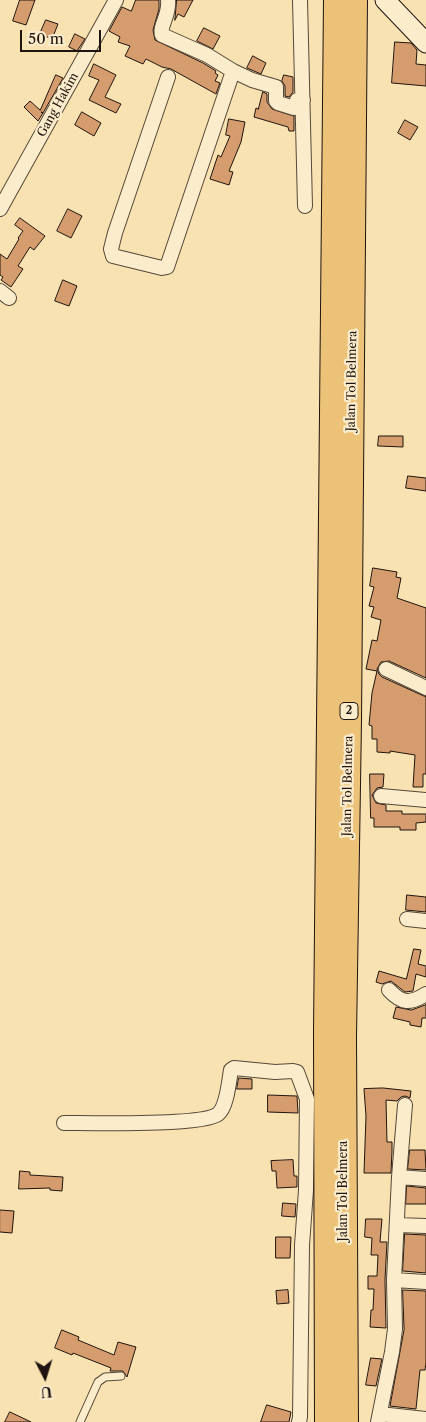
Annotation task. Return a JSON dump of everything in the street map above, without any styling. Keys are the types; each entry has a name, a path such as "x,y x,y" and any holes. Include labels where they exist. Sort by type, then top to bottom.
{"highway":[{"name":"Jalan Tol Belmera","path":"327,1422 326,1032 336,0"},
{"name":"Jalan Tol Belmera","path":"346,1422 344,1037 349,721 355,0"}],"street":[{"name":"Gang Hakim","path":"0,209 116,0"},
{"path":"168,0 169,9 161,31 162,35 207,55 233,72 276,87 276,101 278,103 294,108 296,107 297,100 303,100"},
{"path":"300,0 305,206"},
{"path":"385,0 426,43"},
{"path":"168,77 115,233 111,250 113,256 162,268 167,268 233,72"},
{"path":"386,669 426,688"},
{"path":"381,796 426,800"},
{"path":"406,919 426,921"},
{"path":"389,990 397,998 407,1002 416,1000 426,994"},
{"path":"64,1123 176,1122 207,1119 219,1114 225,1104 231,1070 234,1068 275,1072 294,1070 297,1072 307,1099 299,1422"},
{"path":"405,1105 399,1177 392,1352 379,1418 426,1419"},
{"path":"399,1177 426,1179"},
{"path":"397,1225 426,1226"},
{"path":"394,1280 426,1282"}],"lane":[{"path":"80,1422 98,1382 106,1377 121,1376"}],"building":[{"path":"20,0 35,0 26,25 13,21"},
{"path":"136,0 159,0 159,9 153,30 155,40 216,71 215,73 218,75 215,81 220,83 216,94 171,69 146,59 143,64 125,56 130,46 118,42 120,37 109,31 122,7 131,11"},
{"path":"177,0 193,0 184,17 178,14 175,20"},
{"path":"46,20 58,24 52,39 40,34"},
{"path":"204,28 220,36 213,49 197,41"},
{"path":"75,34 85,39 77,51 69,47"},
{"path":"395,42 411,43 417,50 416,64 426,65 426,86 392,83"},
{"path":"253,56 266,63 261,74 247,68"},
{"path":"94,64 116,75 105,97 121,104 116,113 89,100 99,80 89,76"},
{"path":"56,75 63,78 38,121 24,107 30,101 40,110"},
{"path":"284,75 293,77 293,92 289,97 285,96 285,86 282,81"},
{"path":"263,92 267,94 267,102 272,109 294,116 294,131 289,131 288,127 254,117"},
{"path":"82,112 101,123 94,136 75,125"},
{"path":"229,119 245,122 241,142 229,171 233,172 229,185 210,179 218,155 221,157 230,136 226,135"},
{"path":"405,120 418,127 410,140 398,133"},
{"path":"68,209 82,216 71,238 57,231"},
{"path":"20,218 45,236 34,250 30,247 18,266 23,269 11,287 1,280 3,277 0,275 0,254 7,259 19,239 23,231 15,225"},
{"path":"63,280 77,286 69,306 55,301"},
{"path":"379,436 403,436 403,447 378,446"},
{"path":"408,476 426,478 426,491 406,488"},
{"path":"373,568 397,572 396,577 401,578 397,598 426,608 426,678 389,661 381,662 377,669 382,677 426,697 426,774 423,774 423,787 413,787 415,755 390,751 390,753 377,752 377,739 372,739 372,726 369,725 372,693 377,671 366,669 372,640 377,641 381,620 371,617 374,607 369,606 374,587 370,586"},
{"path":"370,774 384,774 383,787 377,788 372,795 376,803 386,805 386,811 402,811 402,814 426,814 426,822 416,823 416,830 400,830 400,827 374,827 374,818 371,818"},
{"path":"407,895 426,897 426,912 406,910"},
{"path":"414,949 421,950 418,964 426,966 426,977 416,974 413,991 405,992 391,981 382,984 376,982 379,971 406,979"},
{"path":"426,1005 426,1018 422,1018 421,1027 393,1018 396,1007 411,1010"},
{"path":"239,1078 252,1079 252,1089 237,1089"},
{"path":"383,1088 411,1091 410,1098 405,1096 397,1101 386,1100 387,1142 392,1142 391,1173 364,1173 366,1116 364,1089"},
{"path":"268,1095 297,1096 298,1113 268,1112"},
{"path":"410,1150 425,1150 426,1170 408,1169"},
{"path":"293,1160 294,1176 297,1176 297,1187 277,1188 276,1171 272,1171 271,1161"},
{"path":"20,1171 30,1172 30,1175 63,1177 62,1191 50,1190 50,1188 19,1189"},
{"path":"407,1186 426,1188 426,1204 406,1204"},
{"path":"283,1203 296,1204 295,1217 282,1216"},
{"path":"0,1210 14,1211 12,1233 0,1232"},
{"path":"366,1219 382,1219 380,1242 387,1242 385,1280 386,1328 370,1327 374,1289 368,1289 368,1276 377,1276 378,1255 371,1255 372,1238 365,1237"},
{"path":"405,1234 426,1235 426,1273 403,1271"},
{"path":"276,1237 291,1237 290,1258 276,1258"},
{"path":"288,1290 289,1303 277,1304 276,1291"},
{"path":"403,1290 426,1291 426,1363 425,1370 420,1370 416,1409 390,1406 404,1330"},
{"path":"62,1330 79,1337 78,1340 114,1355 118,1342 136,1347 127,1377 123,1371 110,1371 111,1368 55,1348"},
{"path":"371,1358 382,1359 376,1386 366,1385"},
{"path":"267,1405 291,1412 289,1422 261,1422"},
{"path":"10,1412 31,1422 5,1422"}]}
